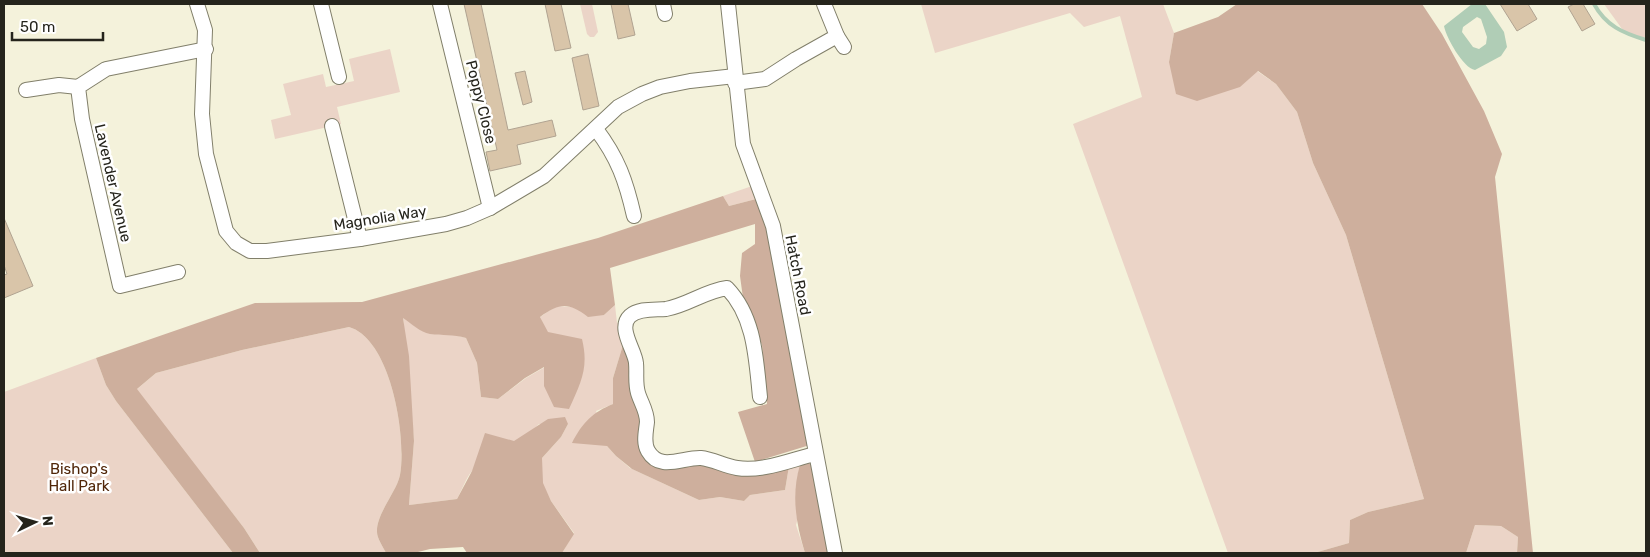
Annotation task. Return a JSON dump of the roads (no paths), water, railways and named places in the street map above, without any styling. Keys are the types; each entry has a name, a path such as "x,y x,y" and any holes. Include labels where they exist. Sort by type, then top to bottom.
{"street":[{"name":"Magnolia Way","path":"198,4 205,30 206,49 202,114 203,139 216,198 226,231 236,243 250,251 267,251 360,239 446,224 490,208 544,176 623,104 660,87 766,79 796,59 840,42 824,4"},
{"path":"321,4 339,77"},
{"name":"Poppy Close","path":"440,4 490,208"},
{"name":"Hatch Road","path":"728,4 743,144 773,226 835,553"},
{"path":"26,90 59,85 78,87 106,69 206,49"},
{"name":"Lavender Avenue","path":"78,87 82,119 120,286 178,272"},
{"path":"332,126 360,239"},
{"path":"596,128 616,157 623,172 634,216"},
{"path":"760,397 750,325 735,297 727,288 712,290 669,308 641,311 630,316 626,323 626,335 636,362 638,394 644,406 647,420 644,437 648,451 655,459 669,464 701,458 738,468 757,469 815,454"}],"waterway":[{"path":"1594,4 1604,18 1616,28 1646,40"}],"park label":[{"name":"Bishop's Hall Park","path":"79,478"}]}
